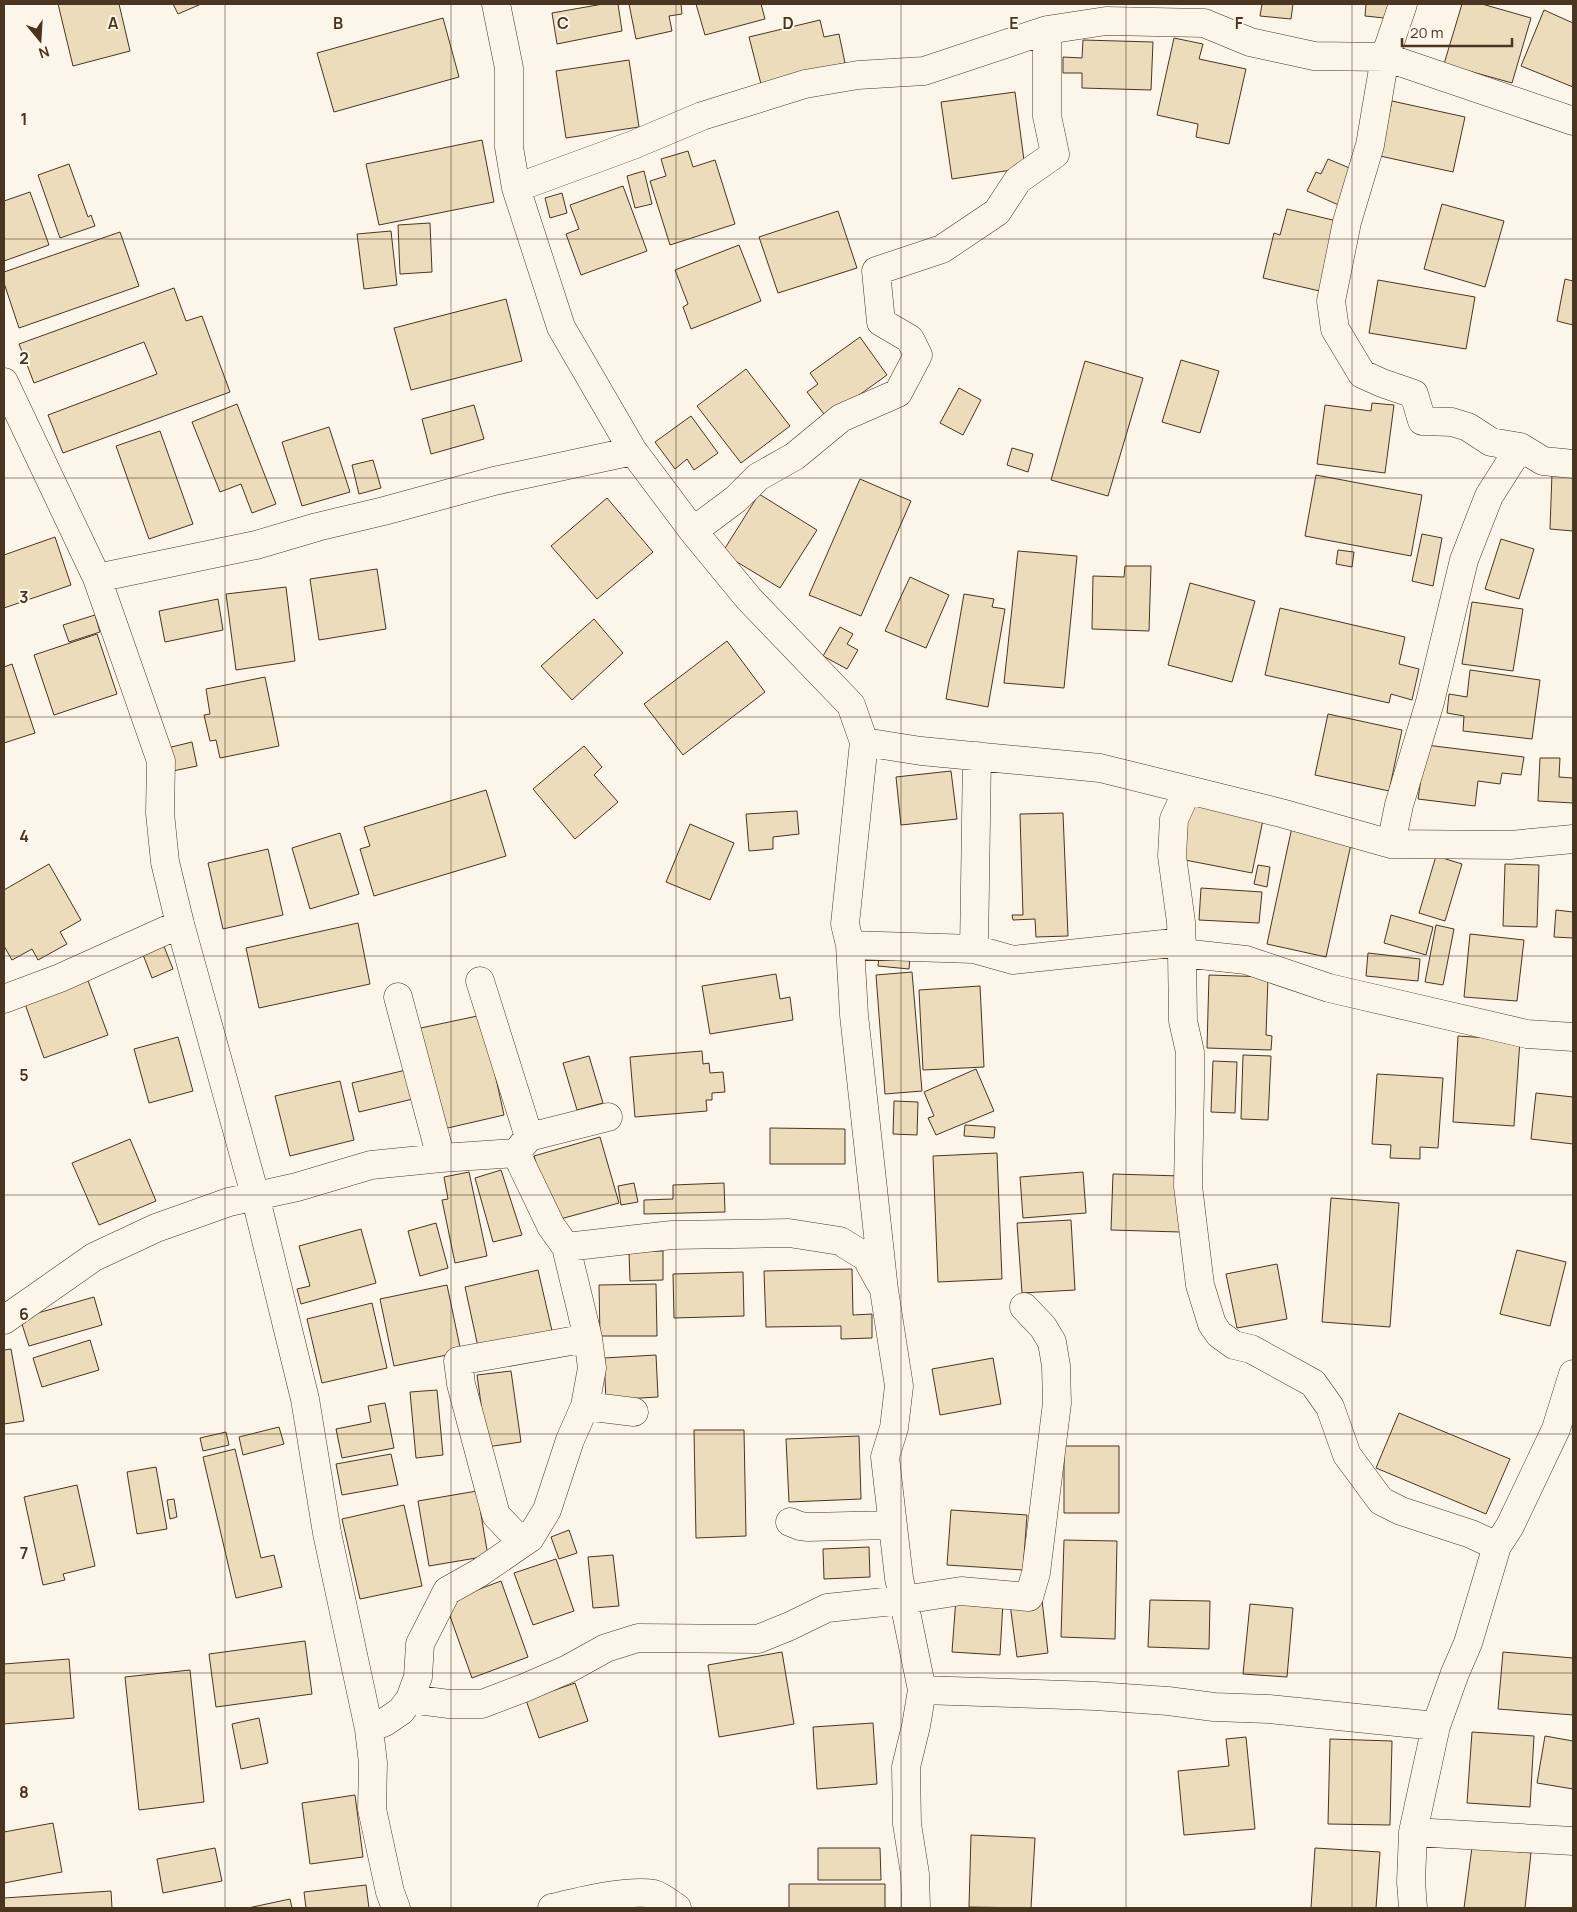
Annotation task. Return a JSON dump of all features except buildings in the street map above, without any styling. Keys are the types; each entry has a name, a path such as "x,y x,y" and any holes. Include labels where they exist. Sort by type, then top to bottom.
{"street":[{"path":"496,4 509,68 509,147 516,188 561,327 633,451 693,532 750,599 851,705 864,742 845,924 850,945 854,1014 884,1290 899,1386 894,1428 885,1457 902,1600 922,1690 916,1726 906,1766 907,1824 915,1874 916,1908"},
{"path":"1403,4 1385,57 1370,145 1347,222 1330,301 1335,329 1362,374 1414,394 1422,421 1452,422 1468,427 1490,442 1520,448 1542,460 1573,464"},
{"path":"516,188 633,145 702,116 805,84 858,76 924,71 1047,30 1106,21 1204,23 1250,42 1314,56 1385,57 1573,121"},
{"path":"693,532 736,499 758,477 795,456 841,418 898,393 918,355 910,339 881,322 876,271 942,249 997,212 1018,180 1055,154 1047,116 1047,30"},
{"path":"4,382 97,578 161,761 160,813 165,862 180,924 255,1195 305,1399 327,1533 369,1729 373,1763 372,1809 390,1892 396,1908"},
{"path":"1391,844 1399,805 1430,702 1464,560 1489,496 1520,448"},
{"path":"97,578 256,545 494,480 633,451"},
{"path":"864,742 921,751 1100,768 1282,813 1391,844 1510,845 1573,839"},
{"path":"974,949 977,756"},
{"path":"1187,790 1174,819 1172,856 1181,922 1183,1021 1190,1052 1188,1186 1200,1285 1212,1324 1219,1334 1234,1345 1251,1349 1313,1383 1330,1407 1347,1455 1381,1501 1401,1511 1471,1534 1497,1546"},
{"path":"4,998 60,978 180,924"},
{"path":"850,945 974,949 1013,960 1182,948 1246,960 1329,988 1527,1034 1573,1037"},
{"path":"369,1729 385,1722 401,1711 410,1698 418,1677 420,1644 447,1591 479,1573 530,1538 547,1510 570,1440 585,1406 592,1368 588,1338 566,1246 552,1226 523,1145 480,981"},
{"path":"398,997 441,1158"},
{"path":"4,1320 94,1257 156,1228 229,1202 297,1186 371,1165 441,1158 523,1145 608,1117"},
{"path":"566,1246 672,1234 789,1233 840,1241 866,1257 884,1290"},
{"path":"410,1698 449,1704 482,1704 568,1669 606,1648 638,1638 758,1639 827,1608 902,1600 961,1591 1029,1597 1036,1573 1049,1484 1057,1403 1056,1366 1052,1342 1043,1327 1024,1308"},
{"path":"530,1538 514,1534 496,1515 461,1384 458,1361 588,1338"},
{"path":"1413,1908 1411,1882 1414,1832 1436,1726 1468,1643 1497,1546 1510,1526 1556,1430 1573,1374"},
{"path":"585,1406 634,1412"},
{"path":"790,1522 808,1527 892,1525"},
{"path":"922,1690 1095,1696 1168,1701 1214,1707 1269,1709 1436,1726"},
{"path":"1414,1832 1573,1841"},
{"path":"552,1908 592,1899 633,1894 655,1894 677,1908"}]}
